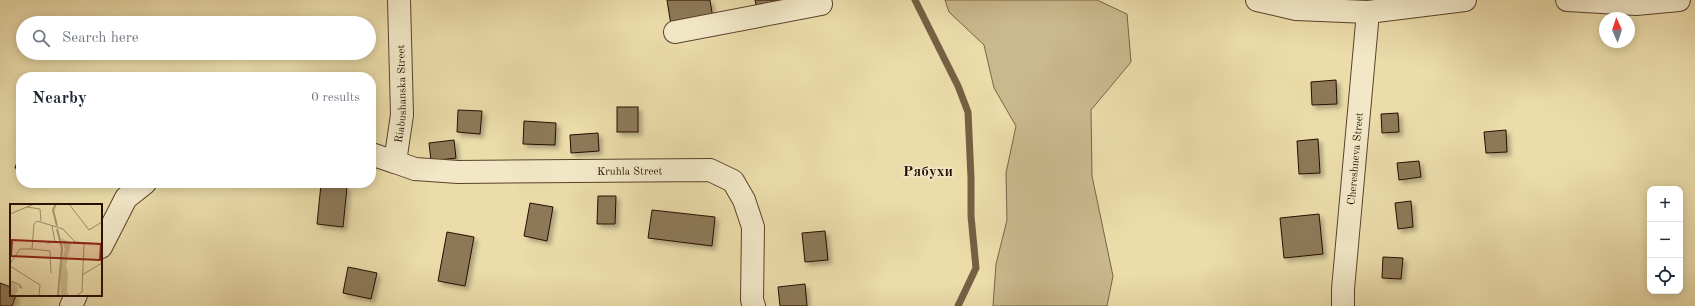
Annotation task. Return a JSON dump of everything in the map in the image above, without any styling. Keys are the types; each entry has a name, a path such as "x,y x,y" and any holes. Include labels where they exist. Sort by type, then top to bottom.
{"street":[{"name":"Riabushanska Street","path":"395,162 402,115 399,0"},
{"path":"675,32 821,4 820,0"},
{"path":"1257,0 1296,9 1368,12 1465,0"},
{"path":"1567,0 1636,4 1679,0"},
{"name":"Chereshneva Street","path":"1343,306 1343,289 1368,12"},
{"path":"376,156 395,162"},
{"name":"Kruhla Street","path":"395,162 414,169 458,172 710,170 732,181 744,200 753,227 752,300 754,306"},
{"path":"102,245 126,198 139,188"},
{"path":"71,306 76,296"}],"shaded area":[{"path":"945,0 1097,0 1127,14 1131,62 1091,110 1092,176 1113,276 1107,306 993,306 996,264 1007,220 1006,173 1016,126 994,88 984,45 949,12"}],"building":[{"path":"667,0 710,0 713,19 671,25"},
{"path":"755,0 784,0 756,5"},
{"path":"1336,80 1337,104 1312,105 1311,82"},
{"path":"617,107 638,107 638,132 617,132"},
{"path":"458,110 482,111 480,134 457,132"},
{"path":"1398,113 1399,132 1382,133 1381,114"},
{"path":"524,121 556,123 555,145 523,144"},
{"path":"1506,130 1507,152 1486,153 1484,132"},
{"path":"598,133 599,151 571,153 570,135"},
{"path":"1318,139 1320,173 1299,174 1297,141"},
{"path":"454,140 456,158 431,161 429,143"},
{"path":"1419,161 1421,177 1399,180 1397,163"},
{"path":"321,188 347,188 343,227 317,224"},
{"path":"598,196 616,196 615,224 597,224"},
{"path":"1411,201 1413,227 1398,229 1395,203"},
{"path":"530,203 553,207 547,241 524,236"},
{"path":"652,210 715,217 712,246 648,238"},
{"path":"1319,214 1323,254 1284,258 1280,218"},
{"path":"825,231 828,260 805,262 802,233"},
{"path":"447,232 474,237 465,286 438,281"},
{"path":"1383,257 1403,258 1401,279 1382,278"},
{"path":"348,267 377,273 371,299 343,293"},
{"path":"0,283 10,287 10,296 16,296 12,306 0,306"},
{"path":"805,284 807,306 780,306 778,287"}],"waterway":[{"path":"915,0 958,86 968,112 971,216 976,268 958,306"}],"district":[{"name":"Рябухи","path":"928,171"}]}
